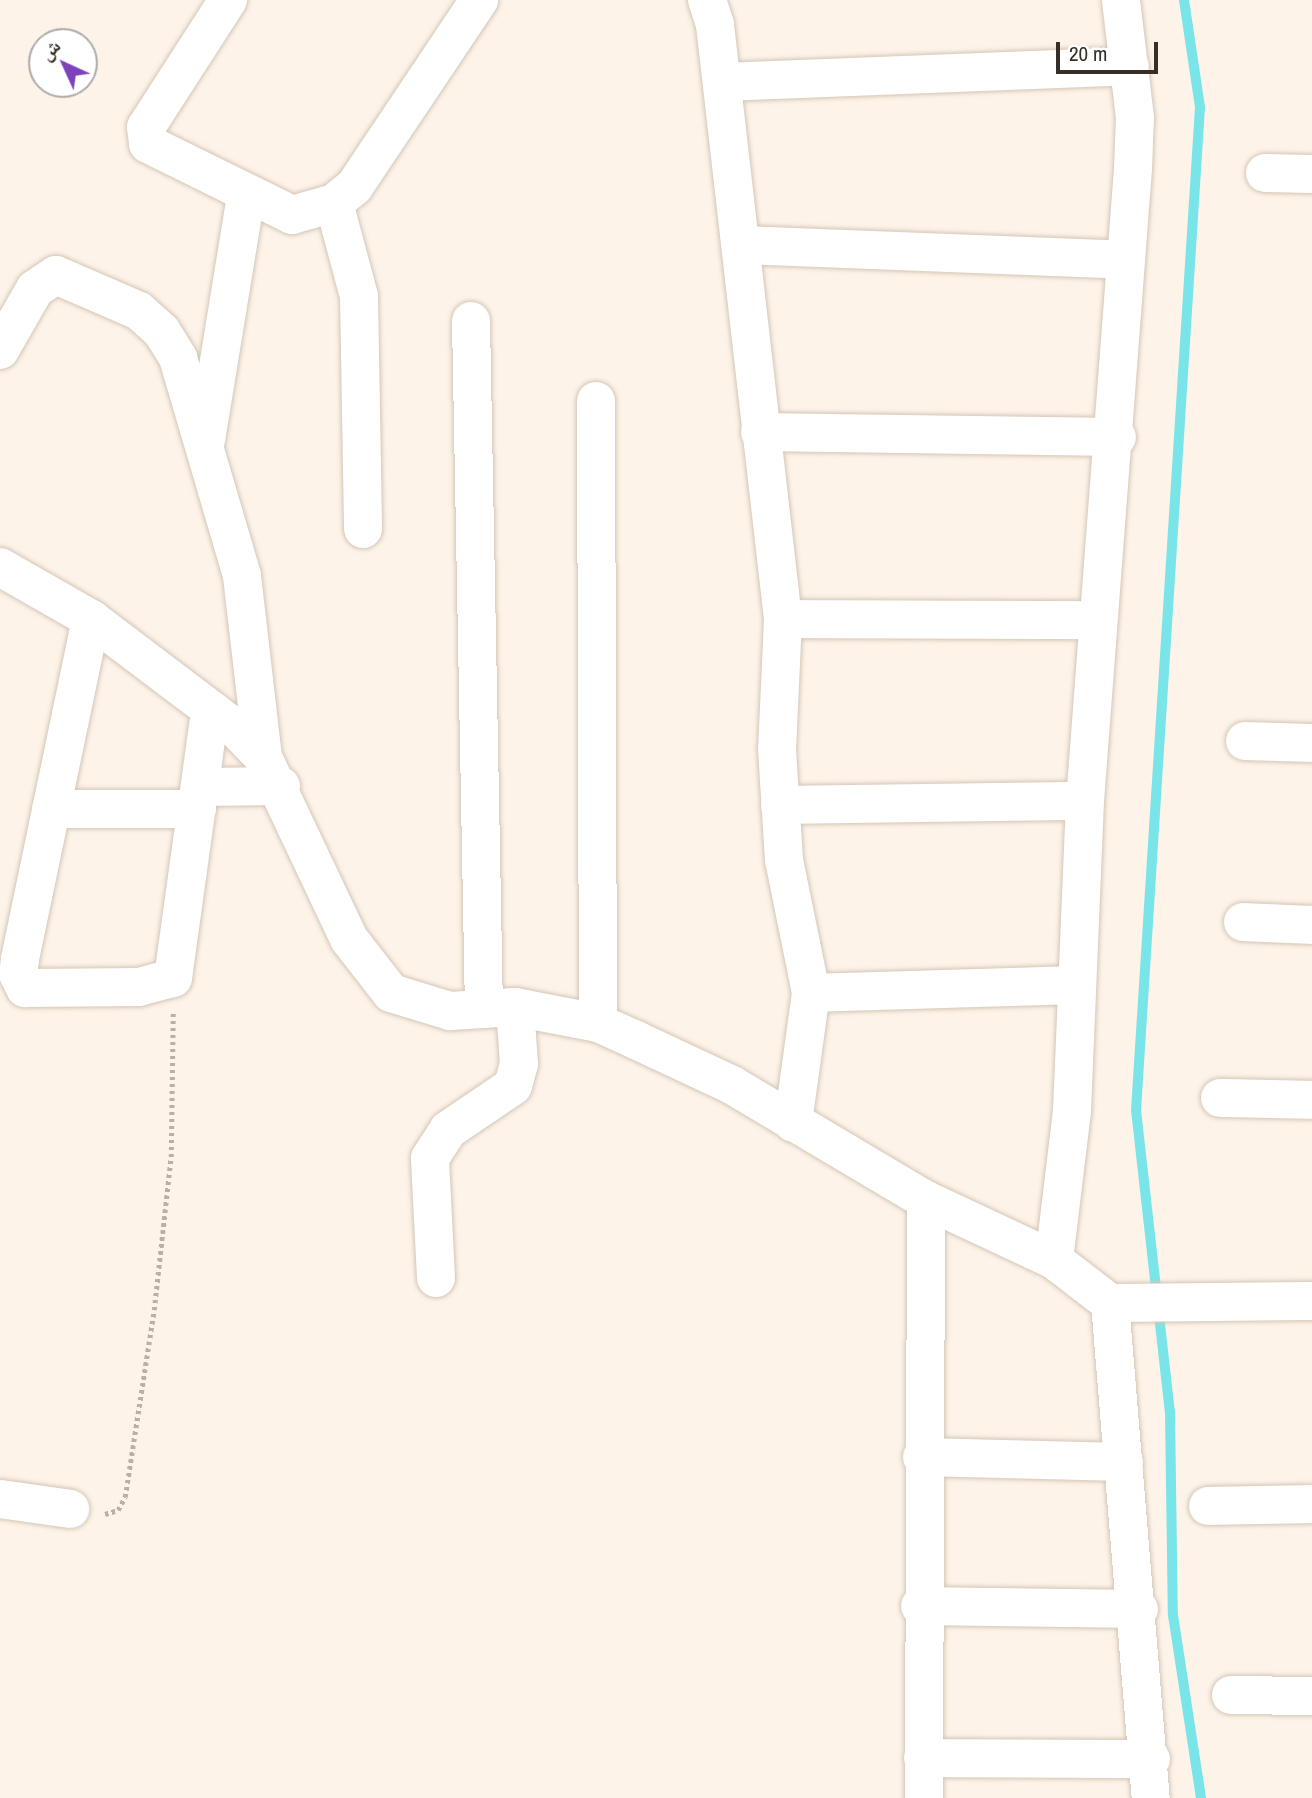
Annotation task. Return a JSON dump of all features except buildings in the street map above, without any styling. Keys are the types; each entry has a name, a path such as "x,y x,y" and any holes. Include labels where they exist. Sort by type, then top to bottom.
{"street":[{"path":"228,0 146,127 148,144 246,195 292,215 334,203 355,187 479,0"},
{"path":"707,0 722,82 783,619 780,805 784,860 811,993 793,1123"},
{"path":"1054,1260 1072,1111 1085,802 1098,620 1117,437 1135,118 1121,0"},
{"path":"722,82 1130,66"},
{"path":"1265,173 1312,174"},
{"path":"205,449 246,195"},
{"path":"334,203 359,296 363,529"},
{"path":"741,245 1125,260"},
{"path":"0,350 35,289 56,275 139,311 178,358 242,576 272,771 349,939 375,980 408,1001 450,1011 500,1008 598,1023 732,1085 926,1200 1054,1260 1121,1304 1312,1301"},
{"path":"436,1278 430,1158 448,1130 513,1086 519,1064 500,1008 471,321"},
{"path":"596,401 598,1023"},
{"path":"760,432 1117,437"},
{"path":"0,567 91,620 211,710 272,771"},
{"path":"783,619 1098,620"},
{"path":"91,620 20,960 21,982 44,989 139,987 173,978 211,710"},
{"path":"1245,741 1312,743"},
{"path":"51,809 198,798 272,771"},
{"path":"780,805 1085,802"},
{"path":"1243,922 1312,925"},
{"path":"811,993 1076,985"},
{"path":"1220,1098 1312,1100"},
{"path":"924,1798 920,1606 926,1200"},
{"path":"1121,1304 1124,1462 1139,1609 1151,1759 1151,1798"},
{"path":"922,1457 1124,1462"},
{"path":"0,1499 70,1509"},
{"path":"1208,1506 1312,1504"},
{"path":"920,1606 1139,1609"},
{"path":"1231,1695 1312,1696"},
{"path":"923,1758 1151,1759"}],"path":[{"path":"70,1509 112,1515 125,1497 171,1157 173,978"}],"waterway":[{"path":"1184,0 1200,107 1136,1110 1170,1412 1173,1615 1201,1798"}]}
